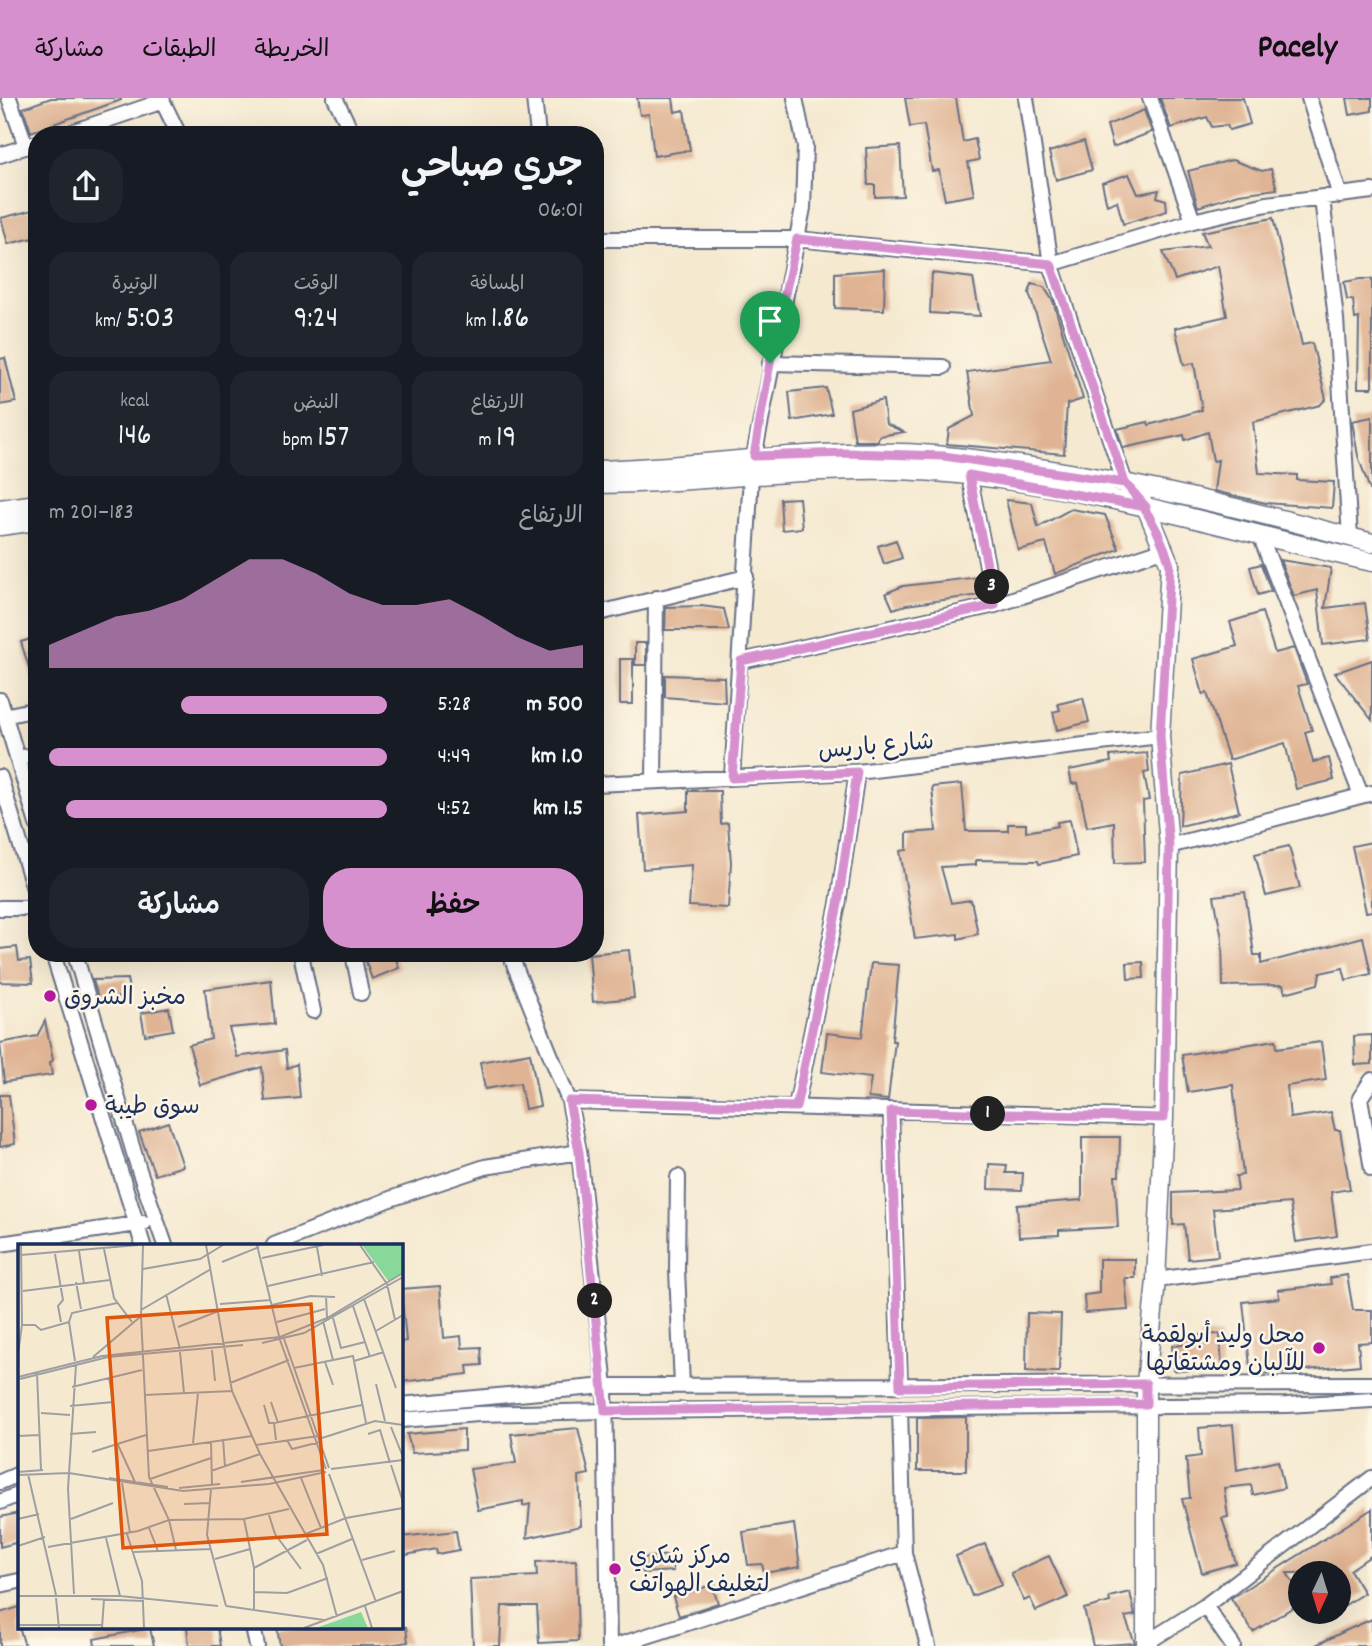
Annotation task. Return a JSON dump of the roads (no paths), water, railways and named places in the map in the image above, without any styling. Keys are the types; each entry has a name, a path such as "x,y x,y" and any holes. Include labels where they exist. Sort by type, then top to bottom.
{"street":[{"path":"9,98 28,137"},
{"path":"335,98 349,126"},
{"path":"534,98 537,126"},
{"path":"754,456 770,363 797,239 805,176 804,146 795,98"},
{"path":"1026,98 1051,264 1125,483 1146,507 1170,565 1160,736 1169,846 1164,1118 1156,1280 1146,1384 1146,1644"},
{"path":"1150,98 1193,221"},
{"path":"1310,98 1340,195"},
{"path":"88,126 162,99 175,126"},
{"path":"0,155 28,146"},
{"path":"604,239 797,239 1051,264 1193,221 1267,204 1372,191"},
{"path":"1322,198 1336,319 1350,537"},
{"path":"770,363 943,367"},
{"path":"604,470 700,465 754,456 847,453 944,456 1125,483 1372,543"},
{"path":"604,484 676,483 825,470 898,470 969,475 1146,507 1372,562"},
{"path":"969,475 995,605"},
{"path":"732,778 751,476"},
{"path":"0,509 28,505"},
{"path":"0,526 28,522"},
{"path":"1169,846 1367,794 1260,535"},
{"path":"741,661 995,605 1165,549"},
{"path":"604,612 746,577"},
{"path":"654,781 656,598"},
{"path":"0,700 28,794"},
{"path":"4,716 28,711"},
{"name":"شارع باريس","path":"604,784 857,772 1160,736"},
{"path":"17,758 28,756"},
{"path":"796,1107 838,904 857,772"},
{"path":"0,778 28,870"},
{"path":"0,908 28,908"},
{"path":"55,962 143,1244"},
{"path":"77,962 166,1244"},
{"path":"303,962 313,1011"},
{"path":"355,962 361,993"},
{"path":"513,962 569,1101 579,1152 604,1386 609,1646"},
{"path":"1372,1080 1360,1098 1372,1168"},
{"path":"569,1101 1164,1118"},
{"path":"891,1111 900,1387"},
{"path":"277,1244 390,1199 485,1167 579,1152"},
{"path":"678,1177 677,1270 682,1387"},
{"path":"0,1244 157,1222"},
{"path":"1156,1280 1372,1251"},
{"path":"402,1405 604,1386 1372,1384"},
{"path":"402,1420 478,1414 605,1411 1146,1404 1287,1405 1372,1400"},
{"path":"900,1408 904,1553 929,1646"},
{"path":"0,1482 18,1474"},
{"path":"1146,1644 1205,1606 1372,1478"},
{"path":"0,1502 18,1494"},
{"path":"616,1646 904,1553"},
{"path":"0,1585 18,1581"},
{"path":"1205,1606 1233,1646"},
{"path":"253,1628 257,1646"}],"place":[{"name":"مخبز الشروق","path":"50,996"},
{"name":"سوق طيبة","path":"91,1105"},
{"name":"محل وليد أبولقمة للآلبان ومشتقاتها","path":"1319,1348"},
{"name":"مركز شكري لتغليف الهواتف","path":"615,1569"}]}
